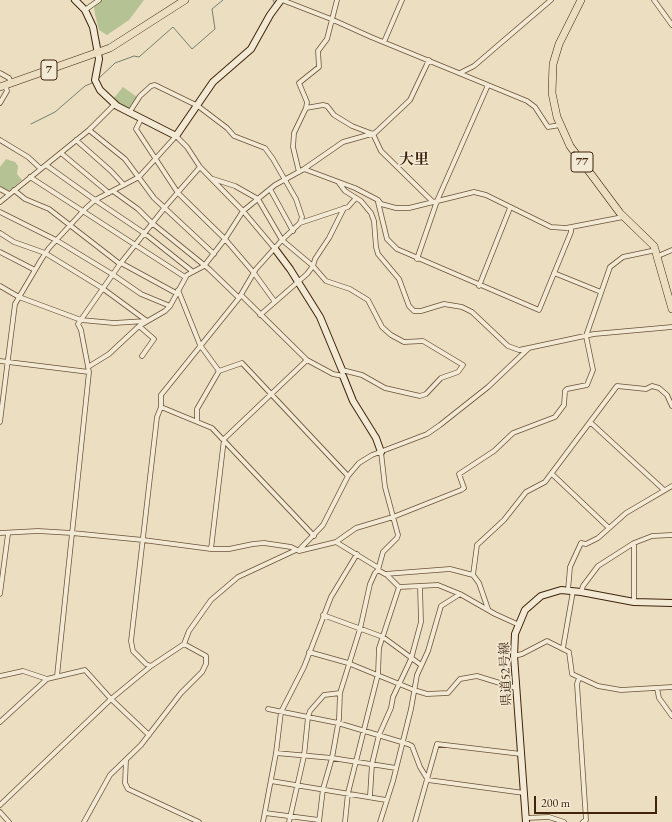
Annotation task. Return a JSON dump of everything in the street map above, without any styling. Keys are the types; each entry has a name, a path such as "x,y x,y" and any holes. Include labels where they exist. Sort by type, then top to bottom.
{"main road":[{"name":"7","path":"5,85 98,54 125,40 185,0"},
{"name":"77","path":"582,0 559,44 552,68 552,93 560,125 570,146 623,217 648,238 657,253 672,309"}],"street":[{"path":"75,0 85,10 93,27 99,63 95,76 97,86 115,104 129,113 176,136 187,147 200,167 243,211 275,249 298,280 324,323 353,400 376,438 381,452 385,487 398,535 397,538 383,552 378,568 374,573 370,584 360,630 348,663 340,693 338,723 332,758 324,788 319,821 265,813"},
{"path":"85,10 99,0"},
{"path":"0,422 15,304 45,253 95,200 139,177 155,160 176,136 213,82 251,49 270,15 281,0 331,18 384,42 460,72 531,103 548,127 560,125"},
{"path":"299,172 293,147 294,133 306,108 307,102 299,83 319,67 318,51 327,39 331,18 337,0"},
{"path":"384,42 402,0"},
{"path":"460,72 474,66 551,0"},
{"path":"654,0 672,25"},
{"path":"88,367 109,354 139,326 170,306 185,277 192,271 204,266 225,239 243,211 270,189 304,169 343,142 373,134 410,100 429,60"},
{"path":"0,73 9,78 5,85 7,91 0,103"},
{"path":"129,113 140,96 154,85 198,106 227,128 234,136 265,148 273,159 300,208 302,217 293,231 282,240 254,272 240,296 161,396 161,407 157,417 131,641 133,651 146,664 151,666"},
{"path":"417,259 435,202 488,85"},
{"path":"0,202 89,130 115,104"},
{"path":"306,108 327,106 334,115 352,126 373,134 381,151 435,202"},
{"path":"141,119 136,129 178,193 225,239 254,272 275,302"},
{"path":"89,130 120,155 139,177 154,198 214,254"},
{"path":"0,140 28,158 41,169"},
{"path":"76,140 111,171 124,185"},
{"path":"61,153 111,192 138,209 152,223 240,296 307,360 333,374 342,373 362,375 385,388 420,396 426,394 441,378 458,372 463,365 423,341 404,342 391,335 382,327 368,300 350,289 326,281 313,266 282,240 258,199 235,186 212,179"},
{"path":"46,165 144,233 192,271"},
{"path":"57,676 89,372 81,330 78,324 120,263 165,207 200,167"},
{"path":"304,169 355,188 378,200 381,204 401,208 435,202 474,192 486,195 551,227 571,227 623,217"},
{"path":"30,178 83,211 134,246 185,277"},
{"path":"339,183 345,191 366,206 373,216 378,254 399,279 412,310 421,311 444,304 462,307 472,312 508,346 519,350 586,336 672,327"},
{"path":"0,189 9,194"},
{"path":"270,189 293,231"},
{"path":"14,190 25,199 49,209 69,226 86,236 120,263 177,292 200,345 219,371"},
{"path":"300,222 344,208 354,202 356,198"},
{"path":"378,200 383,227 391,245 417,259 539,310 571,232 571,227"},
{"path":"260,315 313,266 315,259 330,238 344,208"},
{"path":"480,286 510,208"},
{"path":"0,212 56,240 112,274 141,294 170,306"},
{"path":"0,233 14,242 45,253 102,288 148,321"},
{"path":"0,805 111,699 151,666 184,644 189,631 211,600 238,577 297,550 336,542 356,528 393,517 461,490 464,488 459,474 494,451 513,433 555,416 560,412 566,402 565,391 587,385 593,370 586,336 610,267 616,260 623,256 672,250"},
{"path":"0,252 35,270"},
{"path":"554,273 601,292"},
{"path":"0,286 19,297 81,320 114,323 148,321"},
{"path":"139,326 154,338 142,356"},
{"path":"297,550 314,536 326,519 348,476 359,463 381,452 427,434 488,387 529,348"},
{"path":"211,550 224,439 307,360"},
{"path":"0,361 89,372"},
{"path":"197,421 197,409 219,371 242,363 270,395 348,476"},
{"path":"488,609 486,601 473,575 475,552 481,539 504,520 526,492 545,482 604,401 619,385 646,389 652,386 660,388 667,395 672,406"},
{"path":"161,407 212,428 314,536"},
{"path":"590,422 664,490"},
{"path":"552,474 609,528"},
{"path":"563,648 570,590 570,567 581,543 590,542 609,528 626,512 672,486"},
{"path":"0,533 8,534 38,531 72,533 143,540 211,550 229,549 264,543 291,547 297,550"},
{"path":"0,594 8,534"},
{"path":"581,592 583,586 598,566 634,543 652,536 672,535"},
{"path":"336,542 378,568 399,587 438,585 460,594 495,614 518,624"},
{"path":"634,543 634,602"},
{"path":"263,822 276,753 281,712 304,667 331,597 357,554"},
{"path":"386,574 444,568 473,575"},
{"path":"370,796 372,764 379,735 391,708 393,697 410,659 421,622 420,586"},
{"path":"345,822 348,793 378,674 379,648 399,587"},
{"name":"県道52号線","path":"526,820 514,656 518,624 527,606 536,599 552,592 570,590 634,602 672,603"},
{"path":"380,822 396,768 417,675 428,651 440,608 460,594"},
{"path":"323,615 360,630 383,637 410,659 421,665"},
{"path":"514,656 522,654 544,641 563,648 570,653 571,671 579,678 598,686 614,690 672,687"},
{"path":"84,822 110,775 149,735 181,692 202,672 206,664 206,656 184,644"},
{"path":"309,652 348,663 427,694 448,693 460,679 477,676 516,688"},
{"path":"0,722 47,679 85,670 111,699 149,735"},
{"path":"0,676 23,671 47,679"},
{"path":"579,678 577,684 586,820 583,822"},
{"path":"657,688 659,698 672,716"},
{"path":"289,822 292,816 304,756 310,711 324,695 340,693"},
{"path":"268,709 338,723 412,746 420,767 428,780"},
{"path":"415,822 437,744 521,754"},
{"path":"276,753 332,758 396,768"},
{"path":"126,760 125,783 128,789 199,822"},
{"path":"428,780 524,793"},
{"path":"271,781 324,788 386,800"},
{"path":"0,812 9,822"},
{"path":"526,820 549,817 564,822"}],"green space":[{"path":"102,0 144,0 129,20 107,35 99,30 95,14 94,6"},
{"path":"123,87 137,97 128,109 113,99"},
{"path":"6,159 15,162 18,166 17,174 22,180 8,192 0,187 0,167"}],"waterway":[{"path":"97,80 115,63 134,56 139,57 173,27 192,49 215,29 212,9 223,0"},
{"path":"273,0 275,4"},
{"path":"31,124 55,112 85,86 92,83"}],"district":[{"name":"大里","path":"414,160"}]}
